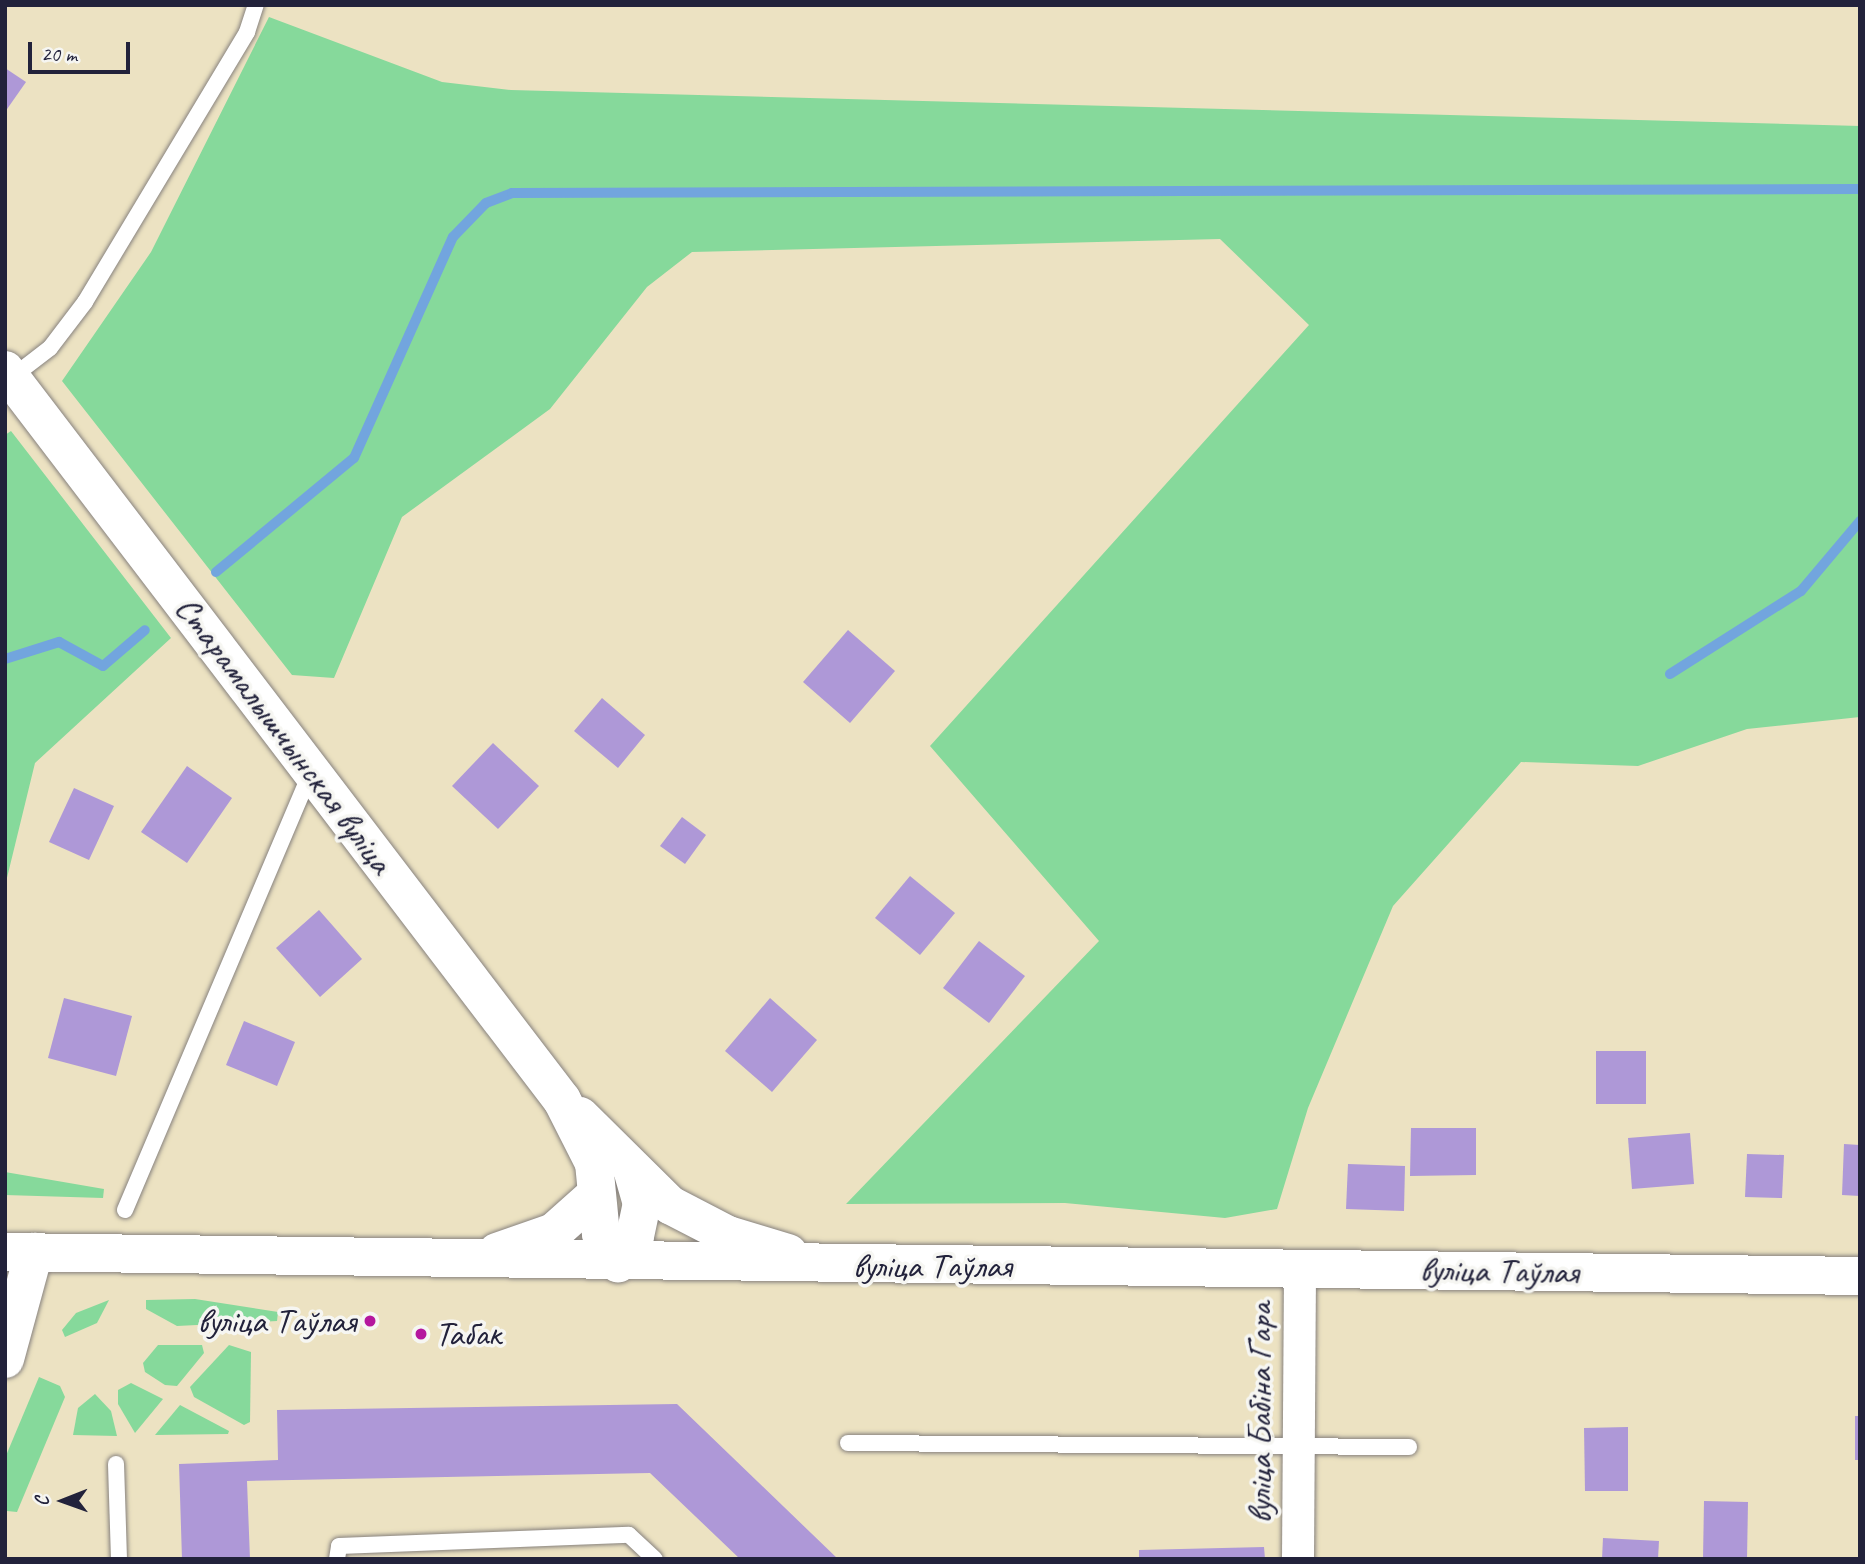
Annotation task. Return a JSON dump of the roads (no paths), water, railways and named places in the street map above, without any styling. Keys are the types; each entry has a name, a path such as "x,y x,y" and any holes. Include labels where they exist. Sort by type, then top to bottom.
{"main road":[{"name":"Старамалышчынская вуліца","path":"8,374 562,1100"},
{"path":"562,1100 594,1163 593,1197 601,1234 618,1263 635,1236 642,1204 632,1170"},
{"path":"562,1100 632,1170 702,1224 830,1266"},
{"path":"475,1260 554,1232 593,1197"},
{"path":"5,1359 20,1252"},
{"name":"вуліца Таўлая","path":"20,1252 830,1266 1300,1268 1860,1276"}],"street":[{"name":"вуліца Бабіна Гара","path":"1298,1559 1300,1268"}],"lane":[{"path":"8,374 50,348 85,302 247,32 256,5"},
{"path":"125,1210 312,770"},
{"path":"848,1443 1299,1443 1409,1447"},
{"path":"116,1464 119,1559"},
{"path":"337,1559 339,1546 629,1535 655,1559"}],"waterway":[{"path":"216,572 354,458 453,237 486,203 512,193 1860,189"},
{"path":"1670,674 1801,591 1860,521"},
{"path":"5,659 59,642 103,666 145,630"}],"place":[{"name":"вуліца Таўлая","path":"370,1321"},
{"name":"Табак","path":"421,1334"}]}
